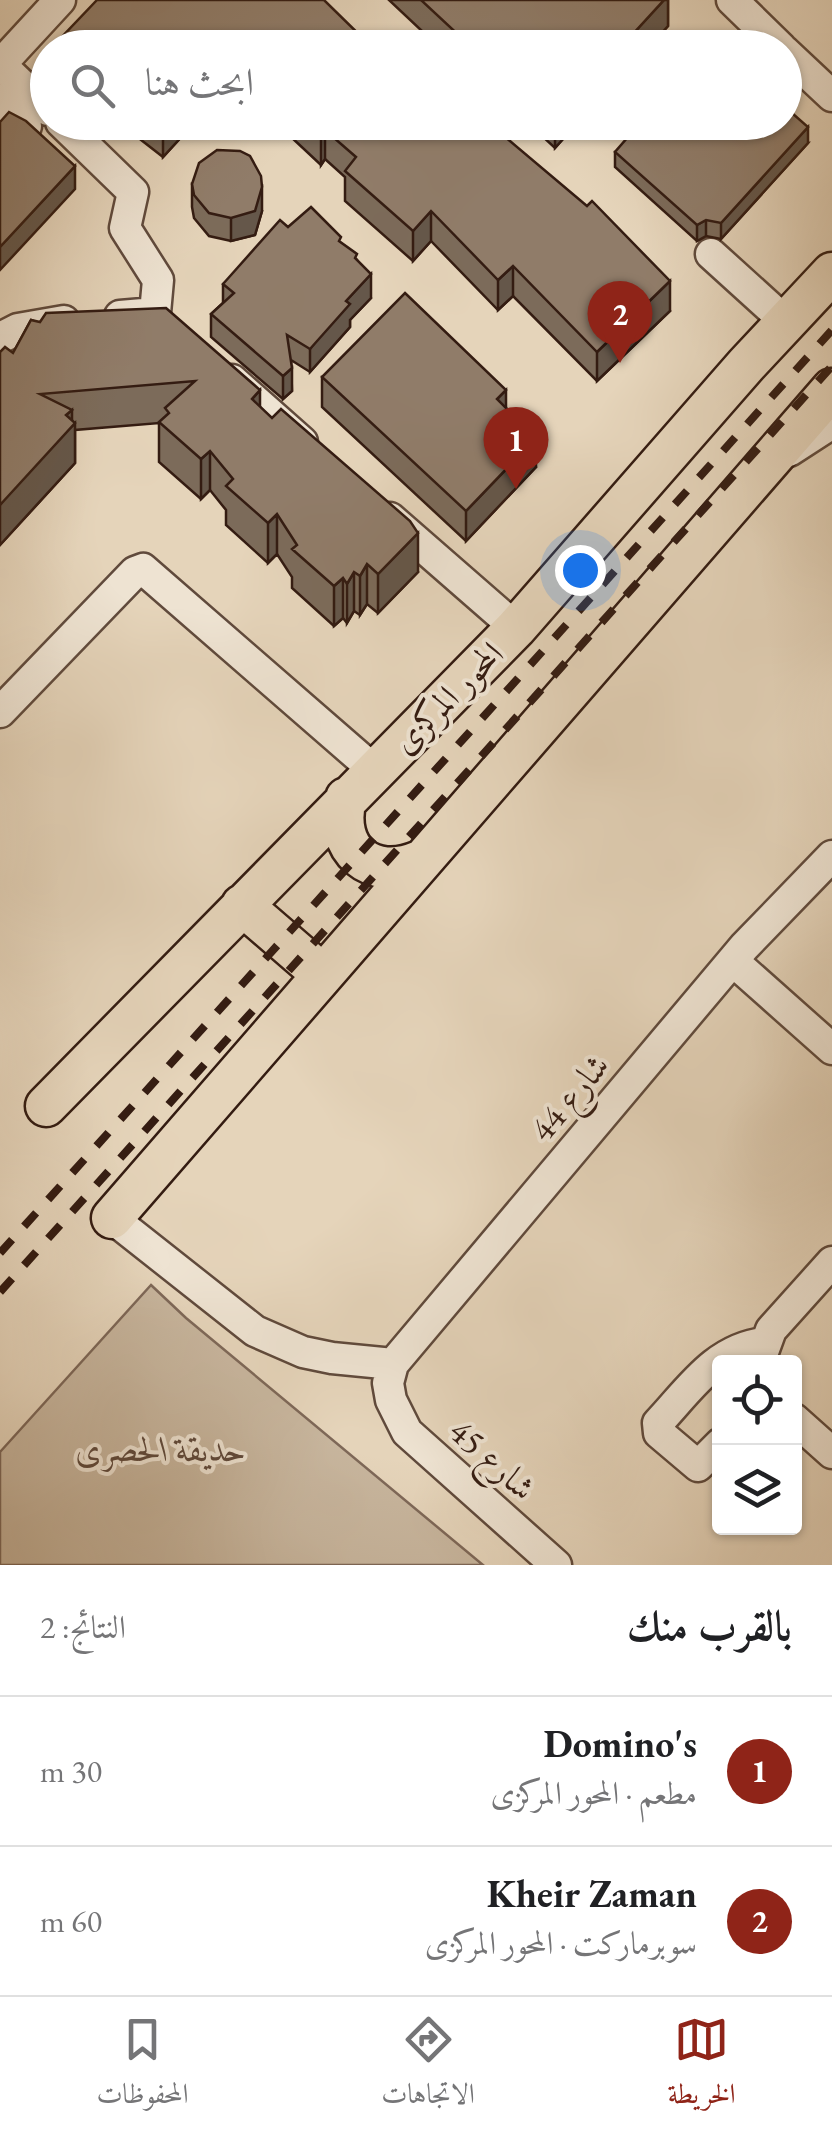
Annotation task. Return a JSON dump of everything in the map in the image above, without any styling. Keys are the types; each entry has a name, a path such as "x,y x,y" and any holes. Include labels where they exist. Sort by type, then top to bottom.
{"main road":[{"name":"المحور المركزى","path":"46,1106 516,628 832,274"},
{"path":"112,1218 832,390"},
{"path":"360,784 343,830 349,845 373,866 389,869 420,861"},
{"path":"242,905 322,974"}],"street":[{"path":"45,30 60,0"},
{"path":"732,0 763,30"},
{"path":"30,48 0,64 30,108"},
{"path":"802,67 832,96"},
{"path":"0,100 30,115"},
{"path":"0,338 36,324 162,320 158,280 125,228 133,192 79,140"},
{"path":"711,254 786,322"},
{"path":"215,366 320,458"},
{"path":"772,458 816,436 832,423"},
{"path":"365,497 516,628"},
{"path":"0,712 135,572 143,569 360,784"},
{"name":"شارع 44","path":"393,1364 733,961 832,856"},
{"path":"733,961 832,1049"},
{"path":"112,1218 255,1331 303,1352 393,1364"},
{"path":"724,1355 762,1353 832,1262"},
{"name":"شارع 45","path":"393,1364 388,1382 391,1400 407,1432 556,1565"},
{"path":"712,1364 658,1423 659,1433 698,1466 719,1445"},
{"path":"802,1426 832,1453"}],"green space":[{"name":"حديقة الحصرى","path":"151,1285 483,1565 0,1565 0,1452"}],"building":[{"path":"97,0 324,0 355,30 68,30"},
{"path":"421,0 664,0 636,30 453,30"},
{"path":"9,112 26,121 30,125 30,140 47,140 75,166 0,247 0,122"},
{"path":"336,140 509,140 587,206 592,201 670,281 597,352 513,266 498,280 431,211 413,231 345,171 356,157"},
{"path":"625,140 796,140 721,223 706,220 697,225 615,152"},
{"path":"217,150 240,151 250,156 261,176 262,187 255,211 231,218 209,213 194,195 192,184 199,163"},
{"path":"311,207 371,274 310,349 287,335 292,368 283,376 211,314 234,293 223,284 280,220 288,227"},
{"path":"405,293 506,390 497,399 536,438 466,511 322,377"},
{"path":"166,308 260,390 252,399 272,418 281,409 410,521 418,533 378,574 367,564 360,576 354,572 347,584 343,578 334,586 292,549 297,545 277,514 268,523 226,486 233,479 210,451 201,459 159,422 169,413 165,408 195,381 40,394 72,410 66,415 75,423 0,505 0,352 5,347 13,353 31,320 40,322 46,313"}],"railway":[{"path":"0,1253 832,330"},
{"path":"0,1292 832,366"}],"place":[{"name":"Kheir Zaman","path":"620,363"},
{"name":"Domino's","path":"516,489"}]}
